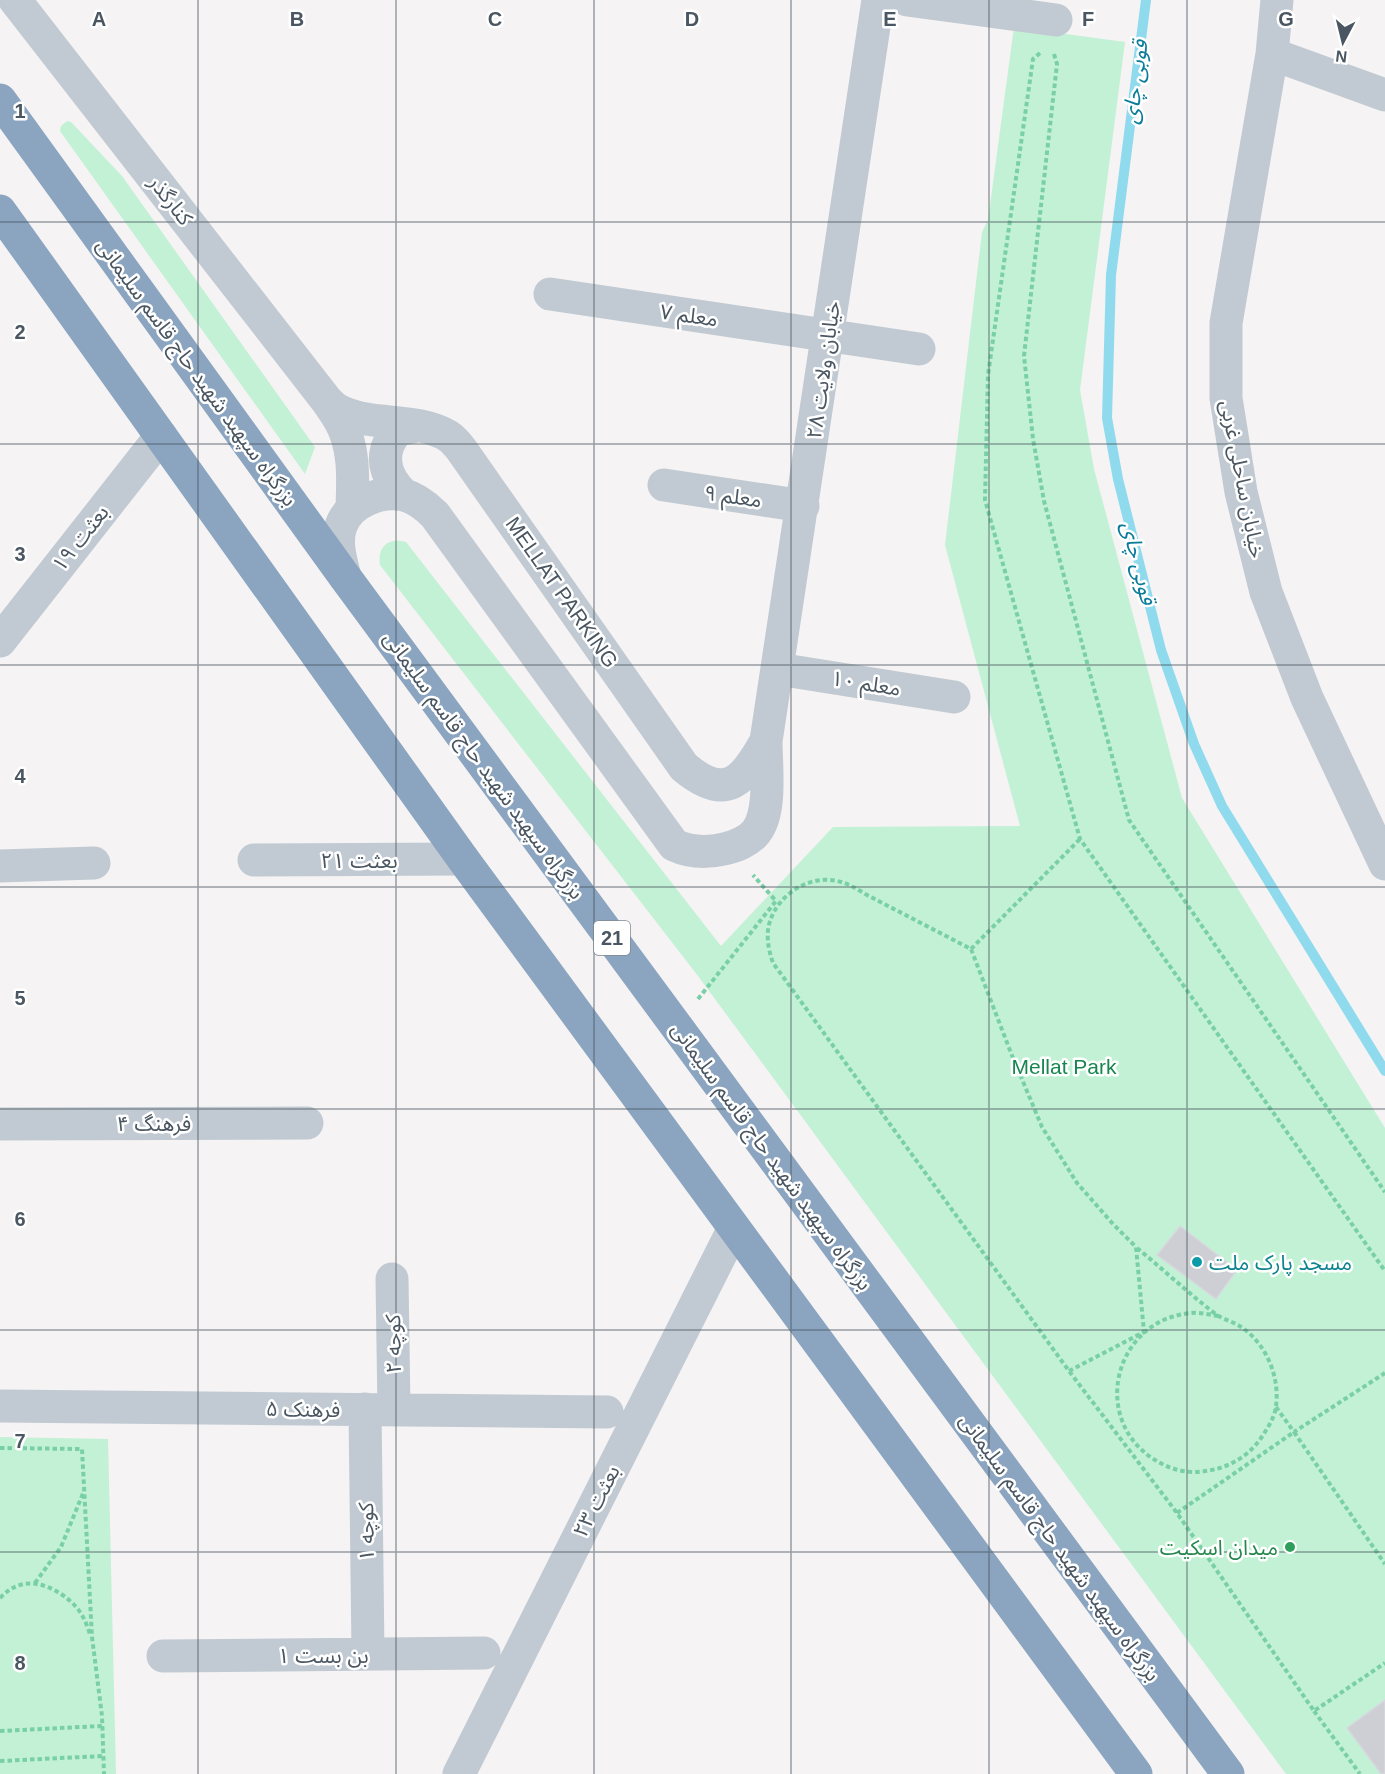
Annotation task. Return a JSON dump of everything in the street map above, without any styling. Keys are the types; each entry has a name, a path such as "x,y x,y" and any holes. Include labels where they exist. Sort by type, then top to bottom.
{"highway":[{"name":"بزرگراه سپهبد شهید حاج قاسم سلیمانی","path":"0,100 345,577 1228,1774"},
{"path":"0,211 463,859 1136,1774"}],"street":[{"name":"کنارگذر","path":"15,0 340,420 346,434 353,466 352,509"},
{"name":"خیابان ولایت ۲۸","path":"766,741 878,0"},
{"path":"907,0 1051,34"},
{"name":"خیابان ساحلی غربی","path":"1276,0 1272,54 1226,323 1226,398 1241,492 1266,592 1307,698 1385,864"},
{"path":"1272,54 1385,95"},
{"name":"معلم ۷","path":"550,294 919,349"},
{"name":"MELLAT PARKING","path":"327,401 339,411 352,416 417,426 450,437 461,449 684,767 696,777 707,782 734,783 752,766 766,741"},
{"path":"417,426 398,431 391,438 385,451 384,462 394,485 404,495 421,503 435,515 674,845 684,850 717,851 738,845 756,831 763,818 766,799 766,741"},
{"name":"بعثت ۱۹","path":"0,641 161,436"},
{"name":"معلم ۹","path":"664,485 802,506"},
{"path":"345,577 340,557 341,524 352,509 368,498 386,494 404,495"},
{"name":"معلم ۱۰","path":"778,669 954,697"},
{"name":"بعثت ۲۱","path":"255,860 463,859"},
{"path":"0,866 94,863"},
{"name":"فرهنگ ۴","path":"0,1124 307,1123"},
{"name":"بعثت ۲۳","path":"459,1774 734,1228"},
{"name":"کوچه ۲","path":"380,1409 392,1279"},
{"name":"فرهنک ۵","path":"0,1406 607,1412"},
{"name":"کوچه ۱","path":"368,1654 380,1409"},
{"name":"بن بست ۱","path":"163,1656 484,1653"}],"path":[{"path":"1051,34 1033,59 988,375 985,501 1080,839 1385,1271"},
{"path":"1054,53 1056,64 1024,356 1033,439 1044,501 1129,820 1385,1192"},
{"path":"970,949 1080,839"},
{"path":"1137,1247 1144,1332 1128,1351 1118,1375 1117,1402 1124,1427 1138,1448 1160,1464 1184,1472 1211,1471 1236,1462 1257,1445 1271,1423 1276,1407 1273,1370 1262,1346 1242,1327 1219,1316 1137,1247 1077,1183 1042,1127 970,949 851,885 835,880 817,881 800,886 785,897 774,911 769,928 768,946 772,963 1069,1371 1177,1512 1360,1774"},
{"path":"698,1000 776,901"},
{"path":"1069,1371 1167,1318 1193,1313 1219,1316"},
{"path":"1177,1512 1385,1372"},
{"path":"1276,1407 1385,1564"},
{"path":"0,1448 82,1449 92,1637 102,1726 104,1774"},
{"path":"35,1583 61,1547 84,1490"},
{"path":"0,1597 21,1584 35,1583 53,1588 83,1615 92,1637"},
{"path":"1314,1711 1385,1663"},
{"path":"0,1731 102,1726"},
{"path":"0,1761 103,1756"}],"green space":[{"name":"Mellat Park","path":"1014,27 1125,42 1080,390 1094,469 1182,798 1385,1128 1385,1774 1286,1774 698,976 380,565 380,553 385,545 394,541 406,542 721,946 833,827 1020,826 945,545 982,232 988,220"},
{"path":"67,121 71,122 122,176 315,447 305,474 60,131 61,126"},
{"path":"0,1437 108,1439 116,1774 0,1774"}],"building":[{"name":"مسجد پارک ملت","path":"1180,1226 1237,1270 1216,1299 1157,1255"},
{"path":"1385,1700 1385,1774 1381,1774 1347,1728"}],"waterway":[{"name":"قوبی چای","path":"1146,0 1111,275 1107,418 1118,479 1161,650 1194,744 1222,806 1385,1071"}],"place":[{"name":"مسجد پارک ملت","path":"1197,1262"},
{"name":"میدان اسکیت","path":"1290,1547"}]}
